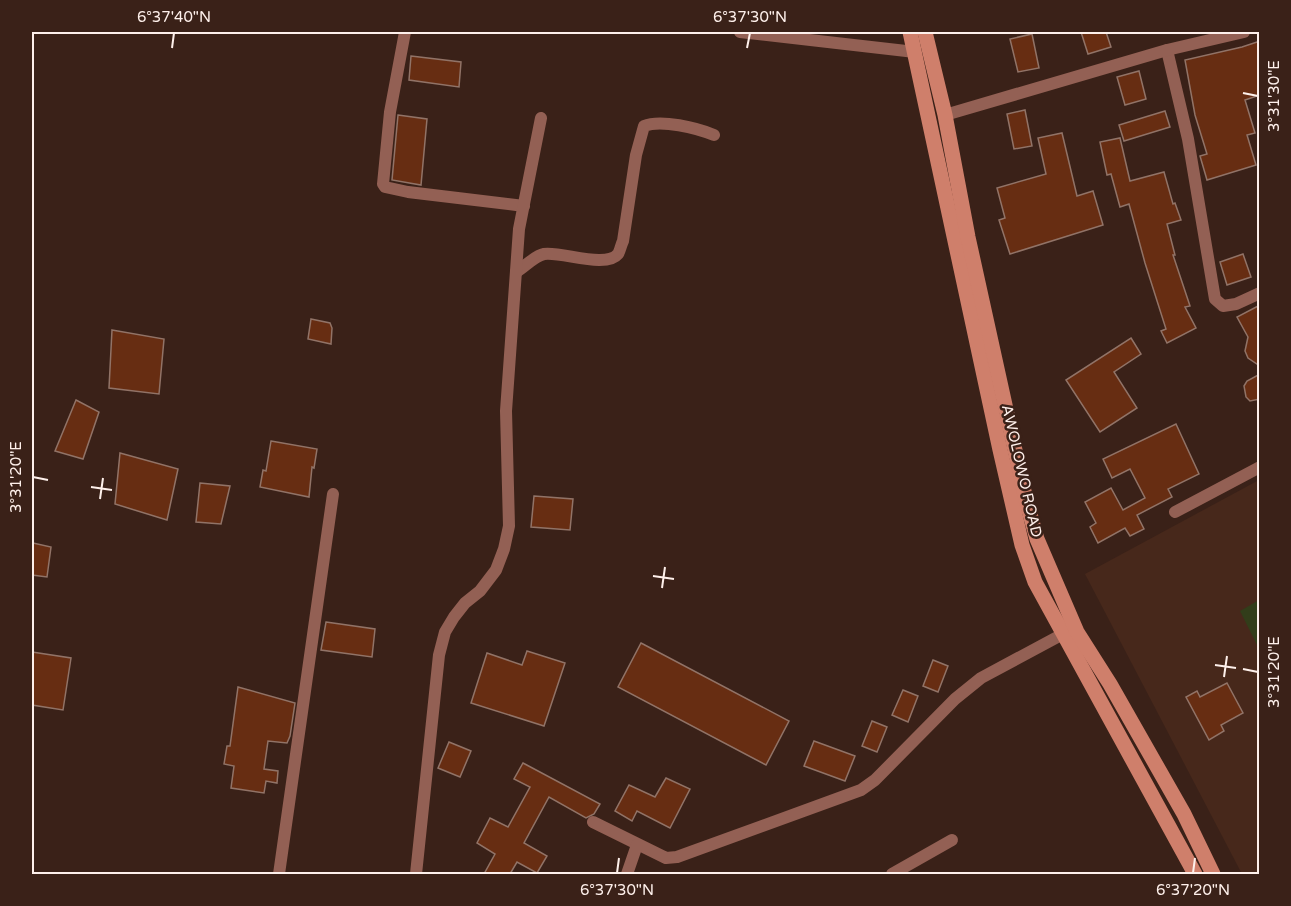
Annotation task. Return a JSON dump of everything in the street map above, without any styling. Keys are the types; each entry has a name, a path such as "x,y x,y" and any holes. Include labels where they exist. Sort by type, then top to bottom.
{"main road":[{"name":"AWOLOWO ROAD","path":"910,32 978,355 1022,544 1035,582 1195,874"},
{"name":"AWOLOWO ROAD","path":"925,32 945,115 968,237 1026,500 1037,539 1077,632 1110,684 1178,804 1213,874"}],"street":[{"path":"405,32 390,112 383,184 385,187 408,192 524,206"},
{"path":"740,32 915,52"},
{"path":"945,115 1167,50 1244,32"},
{"path":"1167,50 1188,139 1215,299 1223,306 1236,304 1260,293"},
{"path":"416,874 439,655 445,632 460,610 480,591 496,570 509,526 506,411 519,229 541,118"},
{"path":"516,272 536,257 544,254 599,260 612,259 618,254 636,155 644,126 649,124 684,126 714,135"},
{"path":"1175,512 1260,467"},
{"path":"279,874 333,494"},
{"path":"593,822 666,858 677,857 861,790 875,780 955,699 981,678 1063,634"},
{"path":"892,874 952,840"},
{"path":"627,874 637,845"}],"shaded area":[{"path":"1259,480 1259,874 1242,874 1085,574"}],"green space":[{"path":"1259,600 1259,649 1240,611"}],"building":[{"path":"1081,32 1106,32 1111,47 1088,54"},
{"path":"1032,34 1039,68 1018,72 1010,39"},
{"path":"1260,41 1260,95 1245,100 1255,133 1247,135 1256,165 1207,180 1200,156 1207,154 1195,115 1185,60"},
{"path":"411,56 461,62 459,87 409,80"},
{"path":"1139,71 1146,99 1125,105 1117,77"},
{"path":"1025,110 1032,146 1014,149 1007,114"},
{"path":"1165,111 1170,127 1124,141 1119,125"},
{"path":"398,115 427,119 421,185 392,180"},
{"path":"1062,133 1077,196 1093,191 1103,225 1010,254 999,220 1005,218 997,188 1046,174 1038,138"},
{"path":"1120,138 1130,181 1164,172 1173,204 1175,203 1181,220 1167,224 1175,255 1173,255 1190,306 1185,307 1196,328 1167,343 1161,331 1166,329 1129,204 1120,207 1111,174 1107,175 1100,142"},
{"path":"1243,254 1251,277 1227,285 1220,262"},
{"path":"1260,305 1260,366 1248,358 1245,351 1248,337 1237,317"},
{"path":"311,319 330,323 331,344 308,339"},
{"path":"112,330 164,339 159,394 109,388"},
{"path":"1131,338 1141,354 1114,372 1137,408 1100,432 1066,380"},
{"path":"1260,374 1260,399 1250,401 1246,397 1244,386 1247,381"},
{"path":"76,400 99,412 83,459 55,451"},
{"path":"1176,424 1199,474 1168,489 1172,497 1137,515 1144,529 1130,536 1125,528 1098,543 1090,527 1096,523 1085,502 1111,488 1123,510 1145,498 1130,469 1112,478 1103,459"},
{"path":"271,441 317,449 314,468 312,467 309,497 260,487 263,470 266,471"},
{"path":"120,453 178,469 167,520 115,504"},
{"path":"200,483 230,486 221,524 196,522"},
{"path":"534,496 573,499 570,530 531,527"},
{"path":"33,543 51,547 47,577 32,575"},
{"path":"326,622 375,629 372,657 321,650"},
{"path":"641,643 789,721 766,765 618,687"},
{"path":"527,651 565,663 544,726 471,703 487,653 522,665"},
{"path":"32,652 71,658 63,710 32,705"},
{"path":"933,660 948,666 938,692 923,686"},
{"path":"1227,683 1243,713 1221,725 1224,731 1209,740 1186,697 1197,691 1200,697"},
{"path":"238,687 295,703 287,743 268,741 264,769 278,771 277,783 266,781 264,793 231,788 234,766 224,764 227,746 230,746"},
{"path":"903,690 918,696 908,722 892,715"},
{"path":"872,721 887,727 877,752 862,746"},
{"path":"814,741 855,756 845,781 804,766"},
{"path":"449,742 471,751 460,777 438,768"},
{"path":"523,763 600,804 594,814 586,818 549,797 524,843 547,856 537,873 517,862 510,874 484,874 495,854 477,843 490,818 508,827 530,787 514,779"},
{"path":"666,778 690,789 670,828 637,811 632,821 615,811 629,785 655,797"}]}
